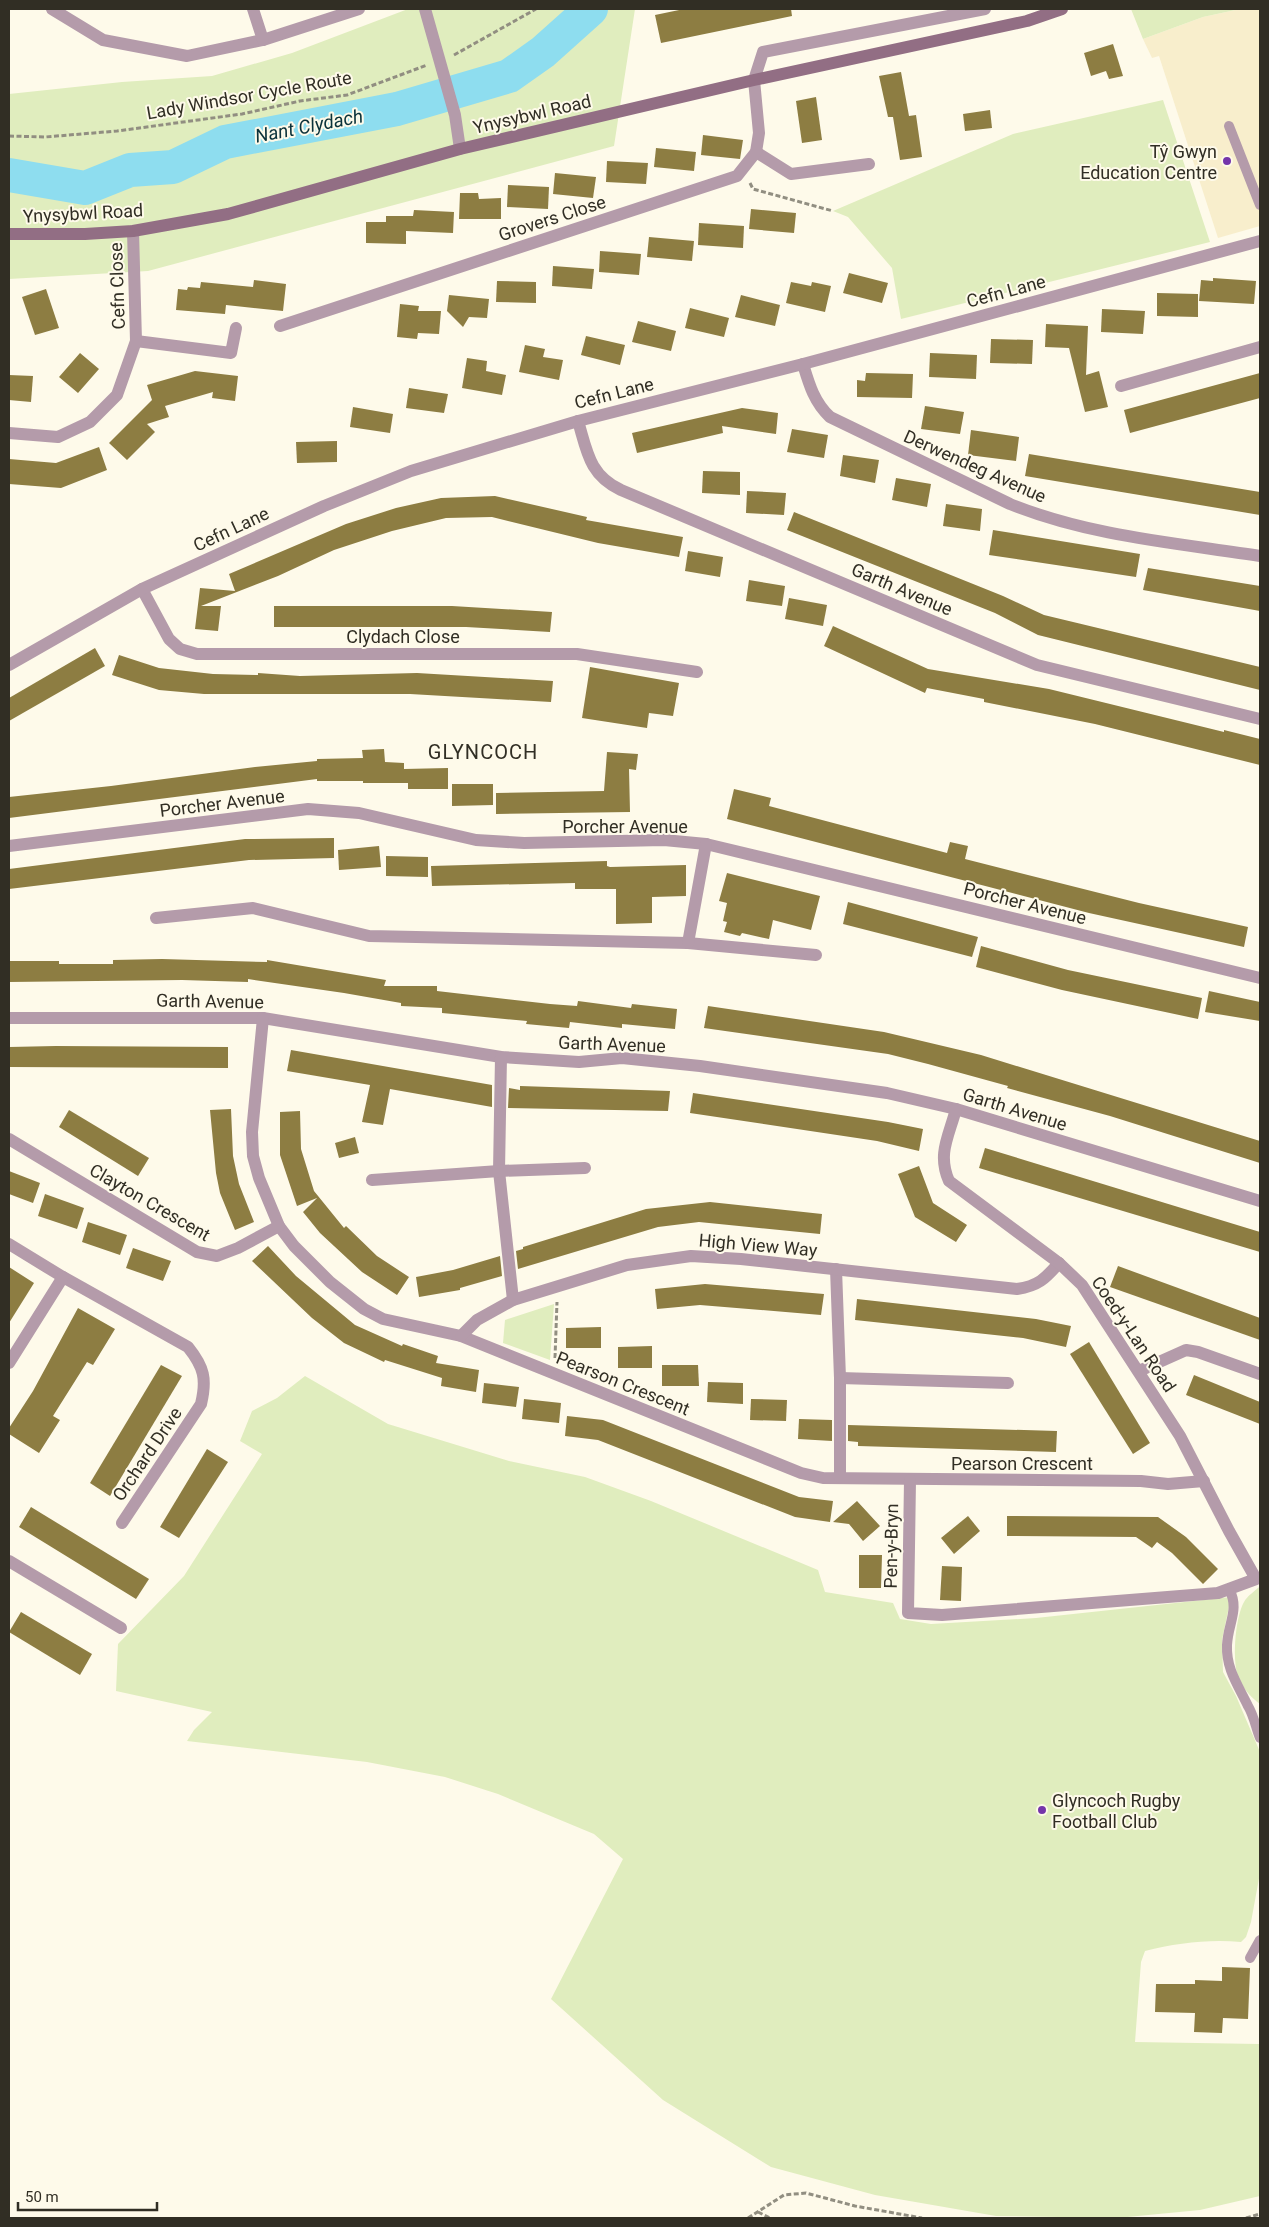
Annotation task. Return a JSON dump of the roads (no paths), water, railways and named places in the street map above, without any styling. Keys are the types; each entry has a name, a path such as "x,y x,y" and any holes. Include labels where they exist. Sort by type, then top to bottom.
{"main road":[{"name":"Ynysybwl Road","path":"9,234 85,234 133,231 228,214 460,149 754,80 1026,21 1062,9"}],"street":[{"path":"52,9 103,40 187,56 263,40 359,9"},
{"path":"253,9 263,40"},
{"path":"425,9 455,115 460,149"},
{"path":"869,164 792,174 756,152 759,133 754,80 763,52 985,9"},
{"name":"Grovers Close","path":"280,326 737,176 756,152"},
{"name":"Cefn Close","path":"9,433 58,437 90,422 117,395 136,341 133,231"},
{"name":"Cefn Lane","path":"9,665 142,589 324,506 411,471 578,420 804,364 1260,240"},
{"name":"Cefn Close","path":"136,341 231,352 236,328"},
{"path":"1121,386 1260,347"},
{"name":"Derwendeg Avenue","path":"804,364 810,388 819,407 830,416 1010,504 1041,516 1076,526 1260,556"},
{"name":"Garth Avenue","path":"578,420 598,476 606,483 620,490 1037,665 1260,719"},
{"name":"Clydach Close","path":"142,589 169,639 180,649 197,654 577,654 697,672"},
{"name":"Porcher Avenue","path":"9,846 308,809 359,813 476,840 524,843 664,840 706,844 1260,978"},
{"path":"688,943 706,844"},
{"path":"156,918 253,908 369,936 688,943 816,955"},
{"name":"Garth Avenue","path":"9,1018 264,1018 501,1056 579,1062 622,1058 700,1066 886,1092 956,1109 1260,1201"},
{"name":"Pearson Crescent","path":"264,1018 252,1132 253,1156 259,1178 279,1226 294,1246 330,1282 364,1309 383,1319 460,1336 801,1473 823,1478 1141,1480 1168,1484 1204,1481"},
{"path":"501,1056 499,1171 513,1300"},
{"name":"Coed-y-Lan Road","path":"956,1109 943,1156 943,1166 949,1181 1059,1263 1082,1285 1180,1436 1256,1579 1223,1591"},
{"name":"Clayton Crescent","path":"9,1139 197,1252 217,1256 238,1248 279,1226"},
{"path":"372,1180 499,1171 585,1168"},
{"path":"9,1244 63,1277 9,1363"},
{"name":"High View Way","path":"460,1336 477,1320 513,1300 627,1265 691,1256 741,1259 1017,1289 1033,1287 1059,1263"},
{"path":"836,1269 840,1378 840,1477"},
{"name":"Orchard Drive","path":"63,1277 188,1347 197,1359 205,1376 205,1387 201,1404 122,1523"},
{"path":"1139,1371 1186,1350 1198,1352 1260,1374"},
{"path":"840,1378 1008,1383"},
{"name":"Pen-y-Bryn","path":"910,1480 908,1613 942,1614 1223,1591"},
{"path":"9,1561 121,1628"}],"lane":[{"path":"1229,126 1260,205"},
{"path":"1223,1591 1235,1606 1229,1630 1228,1662 1232,1678 1249,1707 1260,1738"},
{"path":"1250,1958 1260,1940"}],"waterway":[{"name":"Nant Clydach","path":"9,175 85,188 130,170 173,167 225,142 397,109 509,76 543,52 591,9"}],"place":[{"name":"Tŷ Gwyn Education Centre","path":"1227,161"},
{"name":"Glyncoch Rugby Football Club","path":"1042,1810"}],"district":[{"name":"GLYNCOCH","path":"483,752"}]}
